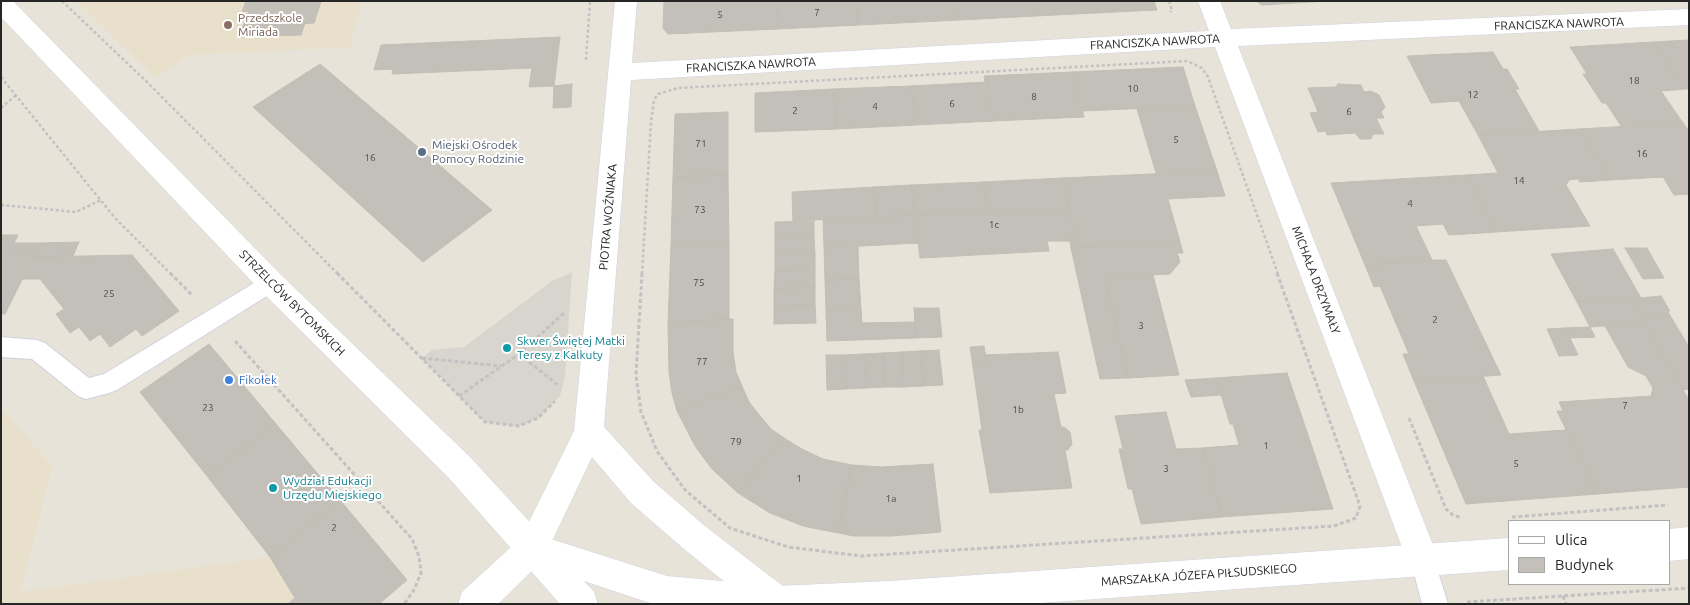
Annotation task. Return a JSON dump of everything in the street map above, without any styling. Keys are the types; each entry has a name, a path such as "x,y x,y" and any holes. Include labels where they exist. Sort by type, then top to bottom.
{"street":[{"name":"PIOTRA WOŹNIAKA","path":"532,549 589,432 626,1"},
{"name":"MICHAŁA DRZYMAŁY","path":"1209,1 1422,558"},
{"name":"STRZELCÓW BYTOMSKICH","path":"1,3 271,283 429,436 582,604"},
{"name":"FRANCISZKA NAWROTA","path":"621,72 1224,38 1689,17"},
{"path":"589,432 642,492 695,538 776,602"},
{"path":"1670,545 1689,544"},
{"name":"MARSZAŁKA JÓZEFA PIŁSUDSKIEGO","path":"532,549 667,592 776,602 882,601 1422,558 1508,554"},
{"path":"474,604 532,549"}],"lane":[{"path":"1,347 37,350 86,389 110,383 271,283"},
{"path":"1422,558 1435,604"}],"path":[{"path":"62,1 147,82 485,422 519,426 538,418 560,396"},
{"path":"586,63 590,1"},
{"path":"1187,61 1197,64 1208,77 1360,506 1359,513 1356,518 1334,526 884,556 861,556 788,547 730,528 685,490 657,451 641,412 636,375 651,122 654,100 658,94 678,88 1187,61"},
{"path":"1,108 16,95"},
{"path":"1,205 76,212 101,200"},
{"path":"459,396 519,354 570,307"},
{"path":"519,354 562,388 563,382"},
{"path":"422,358 502,366"},
{"path":"1408,417 1446,509 1453,515 1469,521"},
{"path":"1507,518 1670,505"},
{"path":"1464,602 1689,588"},
{"path":"1563,596 1566,604"}],"shaded area":[{"name":"Przedszkole Miriada","path":"76,1 364,1 361,4 350,47 189,55 155,77"},
{"name":"Skwer Świętej Matki Teresy z Kalkuty","path":"572,272 565,377 560,396 538,418 519,426 485,422 422,358 432,350 464,347 552,281"},
{"path":"1,407 52,467 20,592 270,557 340,500 407,580 379,604 1,604"}],"building":[{"path":"246,1 321,1 314,23 243,26 249,11 242,12"},
{"path":"664,1 777,1 778,29 668,34 663,28"},
{"path":"777,1 856,1 858,25 778,29"},
{"path":"856,1 956,1 959,20 858,25"},
{"path":"956,1 1033,1 1036,16 959,20"},
{"path":"1033,1 1112,1 1116,12 1036,16"},
{"path":"1112,1 1154,1 1157,10 1116,12"},
{"path":"1256,1 1328,1 1262,5"},
{"path":"305,23 301,35 239,37 243,26"},
{"path":"560,37 554,86 529,87 532,68 392,74 393,69 374,70 381,45"},
{"path":"1689,40 1689,89 1686,89 1653,42"},
{"path":"1653,42 1686,89 1661,91 1683,123 1621,126 1606,103 1602,103 1583,74 1587,74 1570,47"},
{"path":"1493,52 1503,69 1507,69 1519,89 1515,89 1539,131 1478,135 1459,101 1431,103 1407,56"},
{"name":"Miejski Ośrodek Pomocy Rodzinie","path":"320,64 492,210 423,262 253,107"},
{"path":"1183,67 1195,106 1082,111 1073,72"},
{"path":"1073,72 1084,117 993,121 984,76"},
{"path":"986,82 993,121 916,125 911,86"},
{"path":"572,84 571,107 553,108 554,86"},
{"path":"1338,84 1361,85 1364,92 1371,91 1379,95 1385,107 1381,112 1384,118 1376,118 1384,134 1373,134 1371,139 1360,139 1355,133 1327,135 1326,131 1318,132 1310,113 1318,112 1308,88 1336,87"},
{"path":"911,86 916,125 837,129 834,89"},
{"path":"834,89 837,129 755,132 755,93"},
{"path":"1195,106 1217,171 1156,173 1137,109"},
{"path":"728,112 728,175 673,177 675,114"},
{"path":"1683,123 1689,131 1689,194 1674,195 1663,177 1611,180 1579,129"},
{"path":"1579,129 1611,180 1580,182 1578,179 1569,180 1566,185 1590,226 1496,232 1466,175 1498,173 1478,135"},
{"path":"1217,171 1225,196 1168,199 1180,242 1071,248 1069,236 1075,235 1062,178"},
{"path":"728,175 729,243 671,246 673,177"},
{"path":"1466,175 1496,232 1449,235 1443,224 1416,226 1432,260 1365,265 1331,183"},
{"path":"1062,178 1069,208 988,212 983,182"},
{"path":"983,182 988,212 915,215 911,185"},
{"path":"911,185 915,215 877,217 874,187"},
{"path":"874,187 877,217 793,221 792,192"},
{"path":"1069,208 1075,235 1069,236 1070,241 1047,241 1049,251 920,258 915,215"},
{"path":"915,215 919,243 824,248 823,220"},
{"path":"814,221 814,237 775,238 775,222"},
{"path":"1,235 18,235 14,243 41,243 38,248 1,248"},
{"path":"814,237 815,254 775,254 775,238"},
{"path":"79,242 73,256 33,257 41,243"},
{"path":"1180,242 1183,253 1177,253 1180,262 1170,274 1105,277 1128,378 1100,379 1071,248"},
{"path":"729,243 729,319 668,323 671,246"},
{"path":"858,247 859,279 825,280 824,248"},
{"path":"1,248 38,248 5,314 1,314"},
{"path":"1625,248 1647,248 1664,278 1643,279"},
{"path":"1613,249 1641,298 1577,302 1551,254"},
{"path":"775,254 815,254 815,270 775,271"},
{"path":"132,255 179,311 142,336 136,329 110,347 100,334 90,341 79,327 70,333 56,314 64,309 40,279 22,279 33,257"},
{"path":"1446,260 1501,375 1414,381 1403,354 1409,354 1380,286 1374,287 1365,265"},
{"path":"815,270 815,287 774,289 775,271"},
{"path":"1153,275 1179,375 1128,378 1105,277"},
{"path":"859,279 861,309 826,311 825,280"},
{"path":"815,287 815,305 774,306 774,289"},
{"path":"1661,296 1670,311 1639,314 1630,299"},
{"path":"1630,299 1644,323 1590,327 1577,302"},
{"path":"815,305 816,323 774,324 774,306"},
{"path":"914,308 939,308 942,337 916,338"},
{"path":"861,309 862,323 915,322 916,338 827,341 826,311"},
{"path":"1668,312 1689,347 1689,389 1683,390 1639,314"},
{"path":"733,319 733,352 736,372 742,386 677,411 669,372 668,323"},
{"path":"1644,323 1689,400 1689,487 1597,494 1557,411 1563,411 1559,402 1651,396 1653,388 1646,376 1628,367 1605,326"},
{"path":"1590,327 1595,337 1570,338 1565,328"},
{"path":"1565,328 1578,355 1559,356 1547,329"},
{"path":"209,344 276,424 207,476 140,392"},
{"path":"984,346 987,365 973,367 970,347"},
{"path":"939,350 943,385 924,386 920,351"},
{"path":"920,351 924,386 904,387 902,352"},
{"path":"902,352 904,387 885,387 883,353"},
{"path":"1058,352 1066,393 1054,394 1061,427 1070,432 1072,444 1068,450 1065,450 1072,488 990,493 979,430 982,430 973,367 987,365 985,355"},
{"path":"883,353 885,387 866,388 864,354"},
{"path":"864,354 866,388 846,389 845,355"},
{"path":"826,355 845,355 846,389 827,390"},
{"path":"1287,373 1333,509 1222,517 1203,448 1239,445 1233,424 1230,424 1216,378"},
{"path":"1483,376 1509,434 1566,430 1597,494 1466,504 1414,381"},
{"path":"1216,378 1222,395 1191,397 1185,380"},
{"path":"742,386 749,402 760,416 771,429 784,438 738,493 712,469 695,446 677,411"},
{"path":"1166,412 1176,449 1203,448 1222,517 1141,524 1132,489 1128,489 1119,449 1123,449 1115,416"},
{"name":"Wydział Edukacji Urzędu Miejskiego","path":"276,424 340,500 270,557 207,476"},
{"path":"784,438 823,459 852,465 838,533 803,526 770,513 738,493"},
{"path":"933,464 941,532 891,536 854,536 838,533 852,465 881,467"},
{"path":"340,500 407,580 379,604 288,604 295,598 270,557"}],"place":[{"name":"Przedszkole Miriada","path":"228,25"},
{"name":"Miejski Ośrodek Pomocy Rodzinie","path":"422,152"},
{"name":"Skwer Świętej Matki Teresy z Kalkuty","path":"507,348"},
{"name":"Fikołek","path":"229,380"},
{"name":"Wydział Edukacji Urzędu Miejskiego","path":"273,488"}]}
